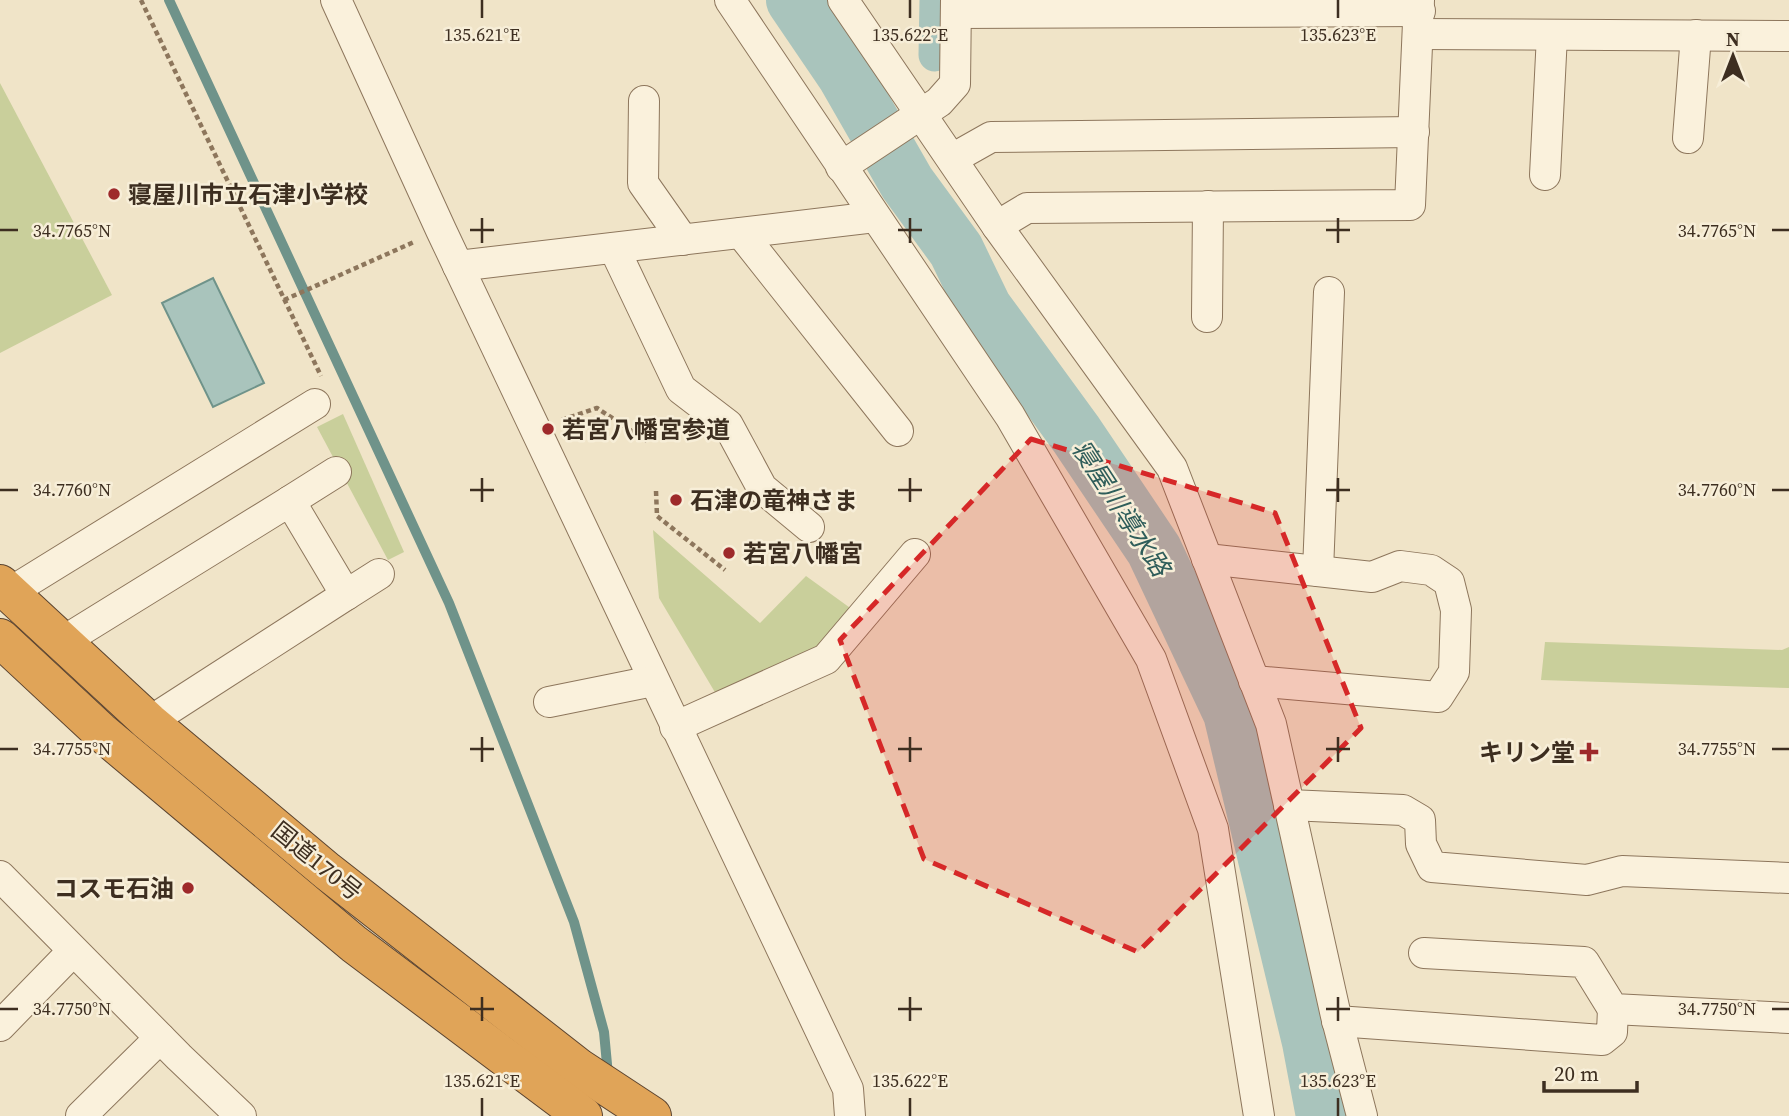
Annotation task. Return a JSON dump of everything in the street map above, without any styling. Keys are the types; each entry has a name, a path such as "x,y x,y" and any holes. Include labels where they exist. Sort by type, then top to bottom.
{"highway":[{"name":"国道170号","path":"4,589 149,722 327,871 579,1069 647,1112"},
{"name":"国道170号","path":"0,638 100,731 354,944 583,1116"}],"street":[{"path":"337,0 534,429 848,1089 850,1116"},
{"path":"730,0 845,165 875,217 1010,416 1151,659 1213,829 1259,1116"},
{"path":"843,0 918,116 953,159 1172,468 1271,724 1337,1021 1362,1116"},
{"path":"845,165 939,102 955,84 956,6 1419,15 1552,35 1789,36"},
{"path":"998,226 1027,208 1410,205 1419,15"},
{"path":"1545,176 1552,35"},
{"path":"1688,138 1696,35"},
{"path":"644,101 642,183 683,240"},
{"path":"953,159 991,136 1414,132"},
{"path":"1207,317 1208,206"},
{"path":"458,266 875,217"},
{"path":"741,233 898,431"},
{"path":"614,248 681,389 728,425 762,488 809,527"},
{"path":"1318,571 1329,292"},
{"path":"4,589 321,395"},
{"path":"61,642 336,472"},
{"path":"290,501 346,595"},
{"path":"675,727 826,659 915,554"},
{"path":"1207,559 1372,577 1400,566 1431,570 1449,582 1456,610 1454,672 1438,698 1254,681"},
{"path":"149,722 379,575"},
{"path":"549,702 653,681"},
{"path":"1289,805 1403,810 1420,820 1421,844 1432,867 1587,880 1622,871 1789,878"},
{"path":"0,876 241,1116"},
{"path":"0,1026 74,951"},
{"path":"1337,1021 1602,1040 1612,1032 1613,1009 1584,962 1424,953"},
{"path":"1613,1009 1789,1018"},
{"path":"81,1116 160,1038"}],"path":[{"path":"141,0 284,300 321,395"},
{"path":"284,300 441,230"},
{"path":"534,429 597,408 647,441"},
{"path":"656,491 657,516 725,570"}],"highlighted area":[{"path":"1031,439 1275,513 1361,728 1138,952 924,859 840,640"}],"green space":[{"path":"0,83 112,295 0,353"},
{"path":"343,414 404,552 388,560 317,427"},
{"path":"653,530 760,623 806,576 853,610 822,653 716,694 659,598"},
{"path":"1545,642 1782,650 1789,647 1789,688 1541,680"}],"water":[{"path":"213,278 264,383 213,407 162,303"}],"waterway":[{"path":"169,0 449,603 574,922 604,1032 608,1075"},
{"name":"寝屋川導水路","path":"794,0 845,75 907,183 956,250 984,308 1076,434 1154,550 1231,713 1310,1042 1324,1116"},
{"path":"935,55 936,0"}],"place":[{"name":"寝屋川市立石津小学校","path":"114,194"},
{"name":"若宮八幡宮参道","path":"548,429"},
{"name":"石津の竜神さま","path":"676,500"},
{"name":"若宮八幡宮","path":"729,553"},
{"name":"キリン堂","path":"1589,752"},
{"name":"コスモ石油","path":"188,888"}]}
